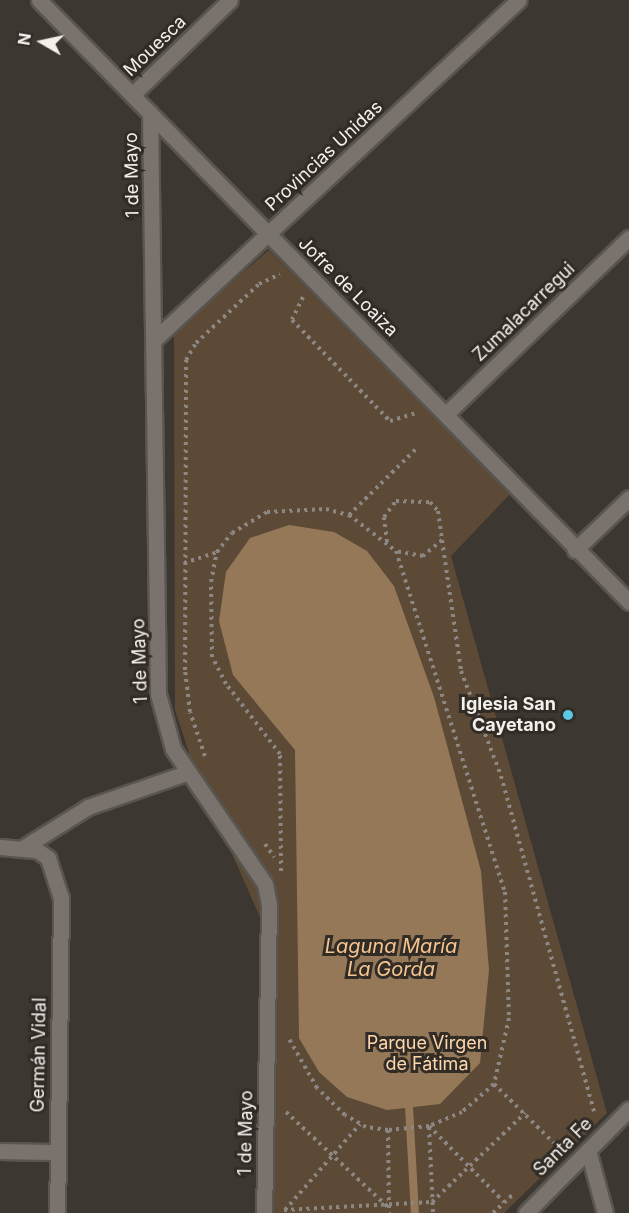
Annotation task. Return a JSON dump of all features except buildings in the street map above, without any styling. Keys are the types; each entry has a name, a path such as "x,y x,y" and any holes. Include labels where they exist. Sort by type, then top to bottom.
{"street":[{"name":"Jofre de Loaiza","path":"39,0 446,414 575,550 629,602"},
{"name":"Mouesca","path":"132,95 230,0"},
{"name":"Provincias Unidas","path":"155,339 519,0"},
{"name":"1 de Mayo","path":"150,112 155,339 158,694 173,749 186,773 265,884 269,904 264,1213"},
{"name":"Zumalacarregui","path":"446,414 629,238"},
{"path":"575,550 629,498"},
{"path":"0,847 24,848 88,807 186,773"},
{"name":"Germán Vidal","path":"24,848 48,858 61,898 57,1213"},
{"name":"Santa Fe","path":"526,1213 629,1109"},
{"path":"588,1150 605,1213"},
{"path":"0,1151 58,1152"}],"path":[{"path":"207,765 190,712 185,670 186,360 196,344 259,284 286,274"},
{"path":"299,286 306,293 292,320 390,421 419,413 427,421"},
{"path":"349,515 417,448"},
{"path":"387,542 384,517 396,501 407,498 430,502 438,512 461,671 501,776 597,1112"},
{"path":"258,836 281,876 280,754 226,684 212,657 208,623 217,552 232,532 267,512 304,507 349,515 396,551 505,892 509,1017 494,1084 462,1112 429,1126 388,1130 360,1124 316,1088 285,1030"},
{"path":"396,551 423,556 442,540"},
{"path":"184,563 217,552"},
{"path":"494,1084 560,1149"},
{"path":"285,1111 389,1207"},
{"path":"360,1124 284,1210 389,1207 432,1202 525,1113"},
{"path":"429,1126 504,1202"},
{"path":"429,1126 432,1213"},
{"path":"388,1130 389,1213"},
{"path":"383,1213 389,1207"}],"green space":[{"name":"Parque Virgen de Fátima","path":"269,250 510,494 451,556 607,1113 504,1213 268,1213 271,942 194,768 175,710 174,332"}],"water":[{"name":"Laguna María La Gorda","path":"289,525 334,532 367,551 394,586 434,697 481,871 489,970 480,1063 440,1104 387,1110 347,1097 319,1072 299,1038 295,750 233,675 219,621 226,572 250,538"}],"waterway":[{"path":"409,1107 415,1213"}],"place":[{"name":"Iglesia San Cayetano","path":"568,715"}]}
